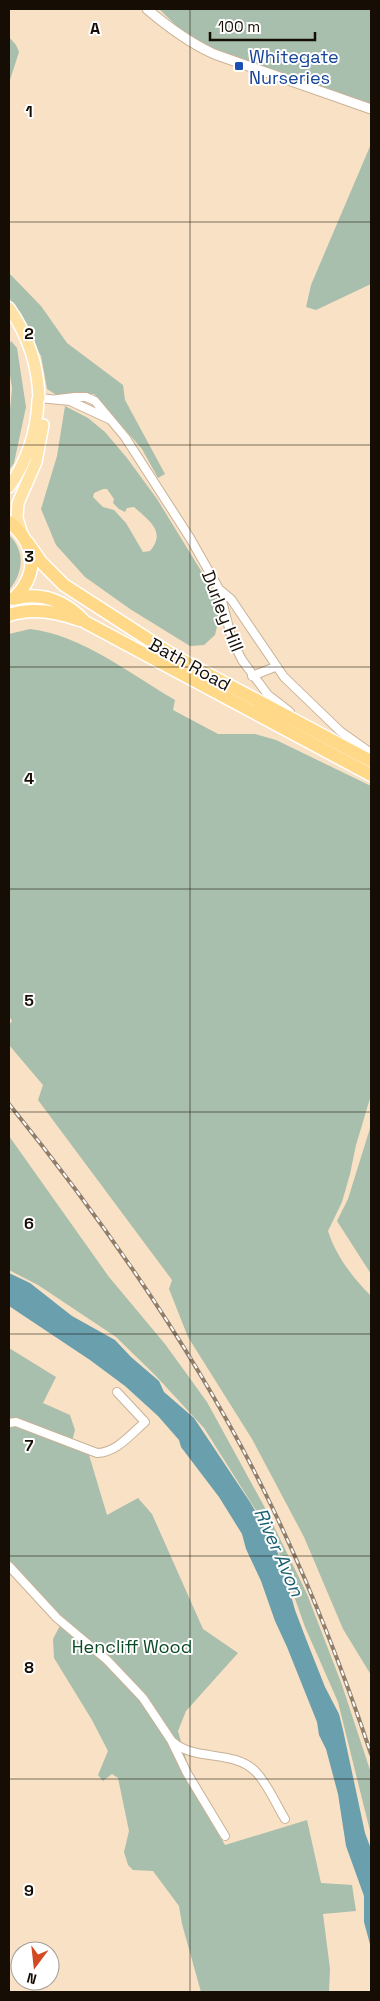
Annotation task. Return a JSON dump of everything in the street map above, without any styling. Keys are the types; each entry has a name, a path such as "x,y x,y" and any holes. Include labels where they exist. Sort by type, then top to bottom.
{"highway":[{"name":"Bath Road","path":"9,522 25,538 47,570 57,580 82,598 174,656 371,761"},
{"path":"11,600 24,586 30,574 31,559 25,538"},
{"name":"Bath Road","path":"11,600 29,595 47,596 75,611 85,622 371,775"},
{"path":"9,615 30,611 54,612 85,622"}],"main road":[{"path":"9,487 22,465 34,434 39,398 36,370 30,344 10,310"},
{"path":"25,538 16,518 18,503 31,478 40,447 44,400 39,398"}],"street":[{"path":"147,9 170,29 214,54 371,109"},
{"name":"Durley Hill","path":"39,398 86,397 102,407 109,419 125,437 190,538 219,589 232,640 252,676 268,695 323,735"},
{"path":"219,589 230,599 275,667 340,731 371,753"},
{"path":"252,676 275,667"},
{"path":"9,1423 16,1422 97,1453 103,1453 115,1448 145,1422 117,1392"},
{"path":"9,1566 57,1618 107,1660 143,1698 171,1740 187,1773 225,1836"},
{"path":"171,1740 178,1747 193,1752 233,1759 244,1763 256,1772 285,1819"}],"green space":[{"path":"159,9 371,9 371,105 196,42"},
{"path":"9,37 19,52 9,83"},
{"path":"371,144 371,284 316,310 306,307 311,285"},
{"path":"9,273 41,306 67,343 123,385 125,400 165,474 158,478 142,449 94,394 55,394 47,389 41,356 9,297"},
{"path":"11,341 17,348 26,407 14,463 9,470 9,421 12,388 9,369 9,345"},
{"path":"65,406 88,418 105,432 127,458 157,499 214,592 219,618 215,635 204,645 190,646 130,609 85,577 56,545 41,509 57,456","holes":["107,489 114,499 113,503 119,509 125,512 127,508 134,507 154,526 157,538 150,551 143,552 126,523 114,510 103,507 93,497 94,493"]},
{"path":"9,535 18,548 21,562 14,584 9,590"},
{"path":"30,629 68,639 105,657 175,700 173,710 218,734 255,734 276,740 371,786 371,1095 342,1202 328,1231 346,1266 371,1296 371,1675 343,1629 304,1537 252,1439 188,1337 169,1289 172,1280 38,1100 43,1085 9,1045 9,1025 12,1021 9,1016 9,634"},
{"path":"371,1125 371,1274 337,1221 348,1199"},
{"path":"9,1136 109,1277 165,1344 207,1402 264,1506 307,1594 342,1685 371,1773 371,1835 338,1702 305,1627 274,1539 204,1428 155,1375 116,1337 38,1285 9,1270"},
{"name":"Hencliff Wood","path":"9,1348 56,1377 43,1403 70,1415 75,1430 71,1445 89,1455 107,1515 138,1498 152,1514 203,1629 238,1653 186,1711 178,1731 198,1800 225,1845 307,1820 321,1883 352,1885 356,1911 323,1914 330,1969 329,1992 201,1992 182,1924 179,1906 153,1871 133,1870 128,1865 124,1852 129,1831 118,1778 112,1774 103,1781 98,1775 108,1751 92,1720 54,1658 53,1639 63,1620 9,1563"}],"water":[{"path":"9,1273 30,1283 72,1316 115,1340 131,1357 159,1381 164,1392 194,1418 250,1502 270,1536 281,1560 295,1610 325,1687 339,1714 343,1730 365,1833 371,1849 371,1948 364,1922 364,1896 346,1846 338,1794 326,1749 261,1581 246,1549 242,1534 219,1497 181,1447 179,1440 158,1416 125,1386 90,1360 9,1306"}],"railway":[{"path":"9,1104 83,1199 153,1299 246,1455 273,1509 313,1599 338,1660 371,1754"}],"place":[{"name":"Whitegate Nurseries","path":"239,66"}],"water label":[{"name":"River Avon","path":"279,1552"}]}
